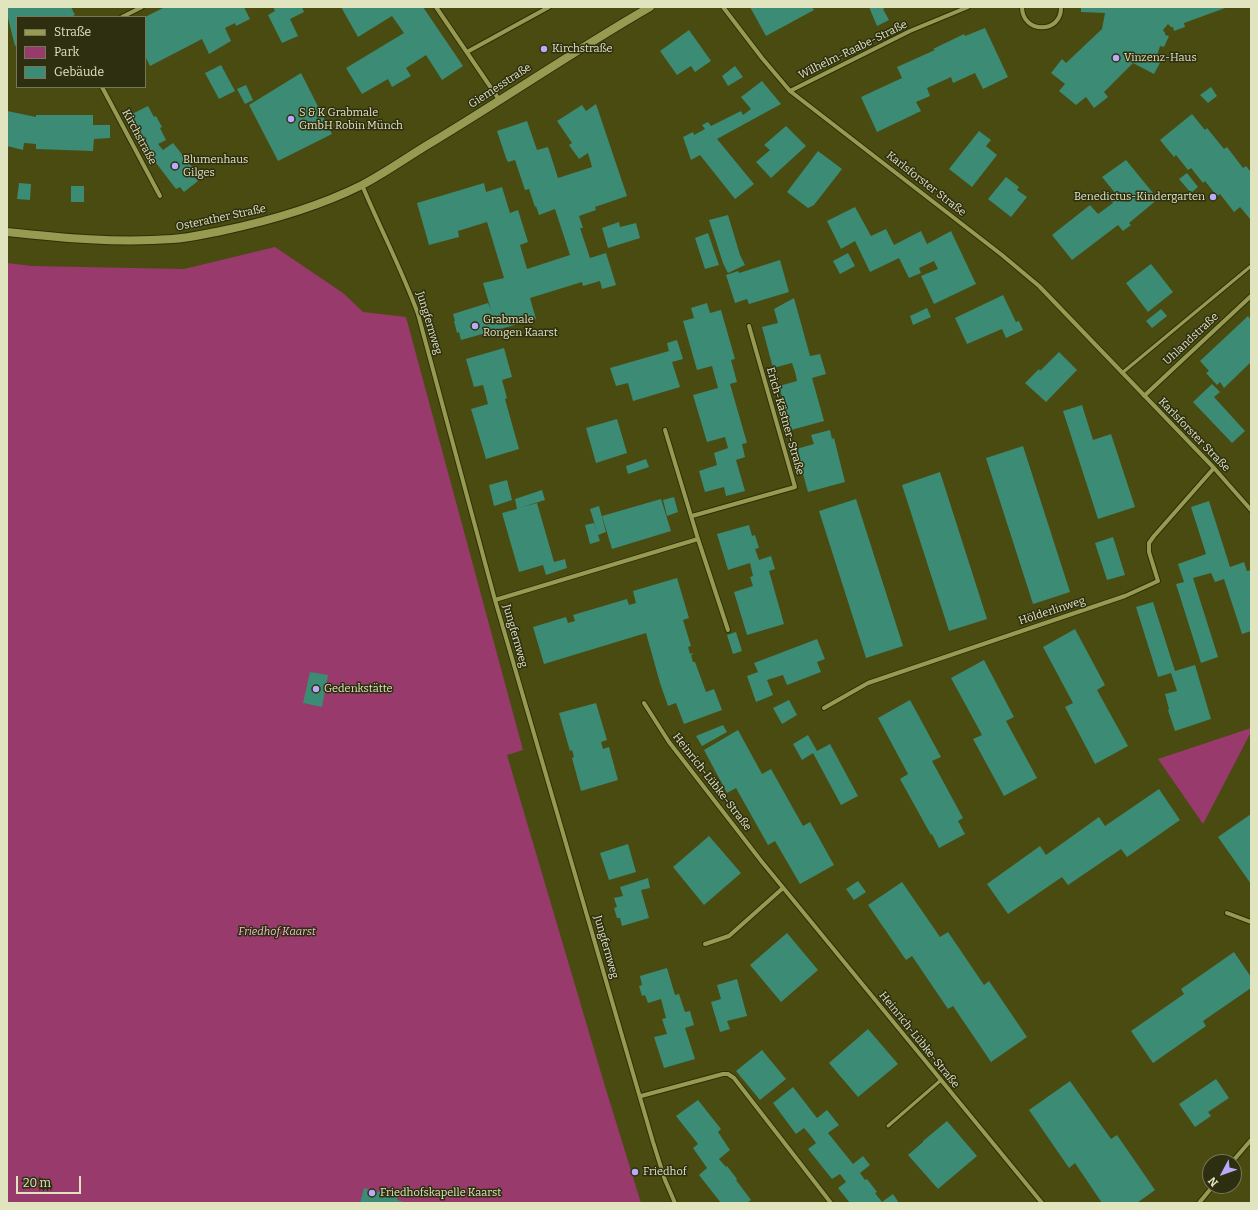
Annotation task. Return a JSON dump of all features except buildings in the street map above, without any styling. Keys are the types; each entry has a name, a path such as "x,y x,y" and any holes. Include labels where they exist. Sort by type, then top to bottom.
{"main road":[{"name":"Giemesstraße","path":"362,184 500,101 554,65 650,7"},
{"name":"Osterather Straße","path":"7,232 60,238 126,241 174,239 231,229 270,219 334,197 362,184"}],"street":[{"path":"124,16 142,7"},
{"path":"436,7 500,101"},
{"path":"467,52 549,7"},
{"name":"Karlsforster Straße","path":"723,7 762,58 790,91 1008,260 1039,286 1214,468 1251,510"},
{"name":"Wilhelm-Raabe-Straße","path":"790,91 910,31 968,7"},
{"path":"1022,7 1022,11 1027,22 1044,28 1056,22 1060,16 1061,7"},
{"name":"Kirchstraße","path":"103,88 160,196"},
{"name":"Jungfernweg","path":"362,184 406,282 418,314 495,600 665,1180 675,1203"},
{"name":"Uhlandstraße","path":"1144,396 1251,296"},
{"name":"Erich-Kästner-Straße","path":"692,516 795,487 749,326"},
{"path":"665,430 698,539 728,630"},
{"name":"Hölderlinweg","path":"824,708 868,683 1126,596 1158,581 1149,552 1149,543 1214,468"},
{"path":"495,600 698,539"},
{"name":"Heinrich-Lübke-Straße","path":"644,703 669,742 783,888 1042,1203"},
{"path":"705,944 729,936 783,888"},
{"path":"1227,913 1251,922"},
{"path":"641,1096 723,1074 728,1074 734,1078 831,1203"},
{"path":"1239,1154 1251,1140"},
{"path":"1199,1203 1206,1194"}],"lane":[{"path":"1122,373 1251,266"},
{"path":"888,1126 941,1080"}],"green space":[{"name":"Friedhof Kaarst","path":"275,247 343,293 363,312 406,317 523,750 507,755 641,1203 7,1203 7,263 32,266 184,269"},
{"path":"1251,728 1251,732 1203,824 1158,759"}],"place":[{"name":"Kirchstraße","path":"544,49"},
{"name":"Vinzenz-Haus","path":"1116,58"},
{"name":"S & K Grabmale GmbH Robin Münch","path":"291,119"},
{"name":"Blumenhaus Gilges","path":"175,166"},
{"name":"Benedictus-Kindergarten","path":"1213,197"},
{"name":"Grabmale Rongen Kaarst","path":"475,326"},
{"name":"Gedenkstätte","path":"316,689"},
{"name":"Friedhof","path":"635,1172"},
{"name":"Friedhofskapelle Kaarst","path":"372,1193"}]}
